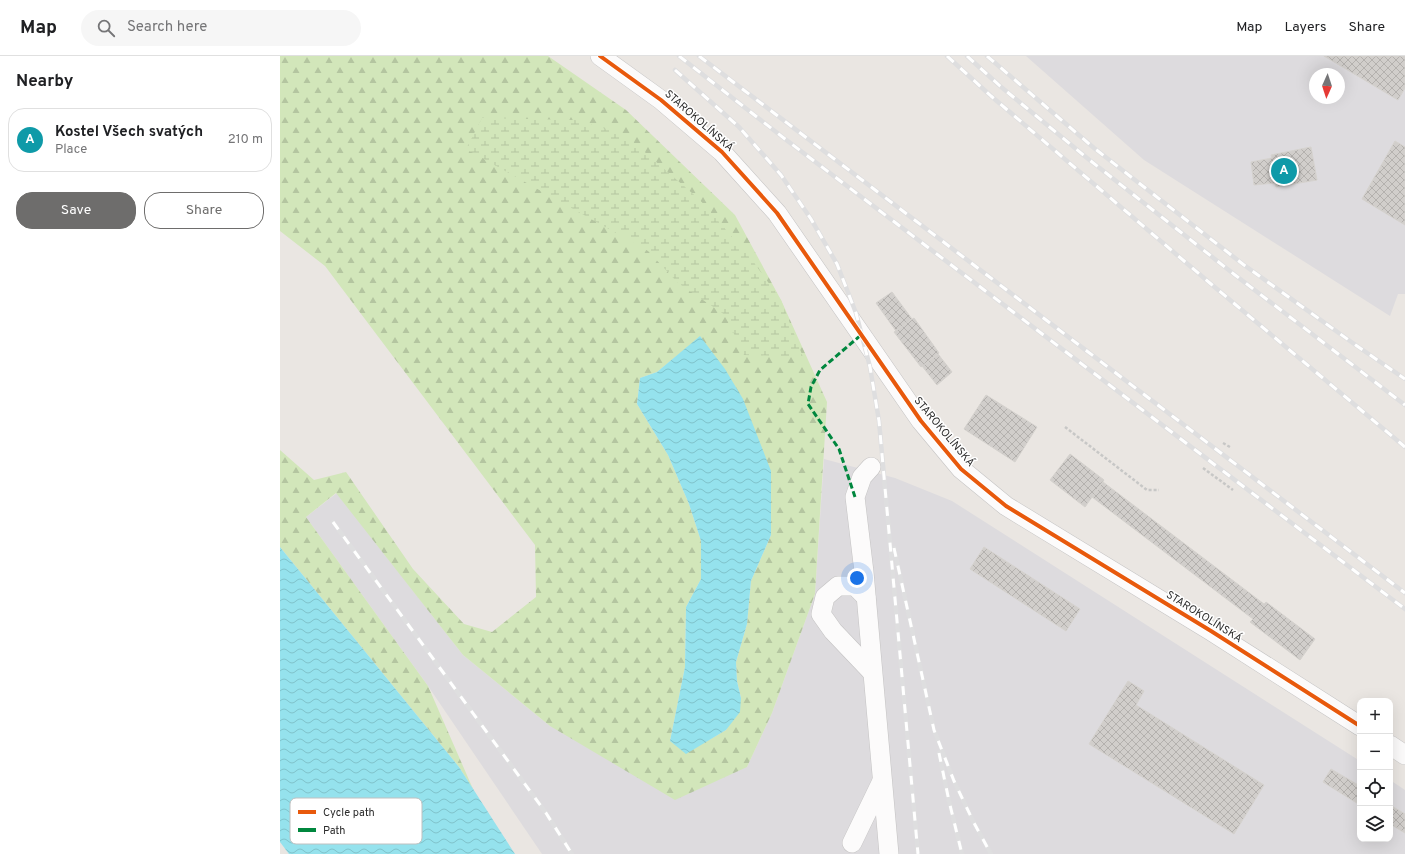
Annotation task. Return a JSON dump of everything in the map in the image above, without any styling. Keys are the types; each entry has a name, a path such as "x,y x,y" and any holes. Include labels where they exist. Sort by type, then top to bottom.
{"street":[{"name":"STAROKOLÍNSKÁ","path":"600,56 661,100 722,152 777,213 921,421 961,468 1006,506 1210,631 1357,724"},
{"path":"871,467 862,478 855,497 866,596 888,854"},
{"path":"866,596 855,586 838,586 825,597 821,614 833,631 872,672"},
{"path":"1393,747 1405,755"},
{"path":"852,843 882,780"}],"path":[{"path":"1065,427 1147,490 1158,490"},
{"path":"1223,443 1230,447"},
{"path":"1203,468 1233,490"}],"shaded area":[{"path":"1026,56 1405,56 1405,294 1398,294 1390,316 1144,160"},
{"path":"824,459 895,478 952,501 1357,759 1357,842 1393,842 1393,782 1405,790 1405,854 542,854 428,686 306,517 337,493 463,655 550,726 747,767 772,713 815,594"}],"green space":[{"path":"280,56 548,56 626,110 735,215 781,300 827,402 815,594 772,713 747,767 675,800 550,726 463,655 336,493 306,517 428,686 473,789 459,767 280,547 280,450 314,480 346,472 413,569 464,624 492,632 536,597 535,545 325,266 280,231","holes":["700,337 771,535 751,581 747,624 736,662 737,681 741,698 726,730 709,740 670,741 685,667 686,607 701,579 701,541 689,504 668,455 637,404 640,378 657,372"]},
{"path":"482,118 575,120 624,134 700,200 752,260 781,300 803,357 744,355 725,315 678,283 648,251 466,149"}],"water":[{"path":"700,336 725,369 743,399 771,471 771,535 751,581 747,624 736,662 737,681 741,698 740,712 726,730 686,754 670,741 685,667 686,607 701,579 701,541 689,504 668,455 637,404 640,378 657,372"},
{"path":"280,547 459,767 515,854 289,854 280,842"}],"building":[{"path":"1324,56 1405,56 1405,88 1398,100"},
{"path":"1395,141 1405,147 1405,225 1362,199"},
{"path":"1311,147 1317,180 1276,187 1275,183 1254,185 1251,162 1272,158 1271,155"},
{"path":"892,292 912,319 896,331 876,303"},
{"path":"914,318 939,353 921,367 894,332"},
{"path":"938,354 952,372 937,385 922,366"},
{"path":"986,395 1037,427 1015,462 964,429"},
{"path":"1070,454 1104,480 1085,507 1050,480"},
{"path":"1103,482 1264,604 1266,602 1315,639 1300,660 1250,622 1253,619 1092,497"},
{"path":"984,547 1080,609 1066,631 970,569"},
{"path":"1128,681 1144,691 1136,705 1264,785 1234,834 1089,744"},
{"path":"1331,769 1357,784 1357,803 1323,782"},
{"path":"1393,807 1405,814 1405,833 1393,826"}],"railway":[{"path":"679,56 785,139 1405,609"},
{"path":"699,56 1405,593"},
{"path":"947,56 991,96 1211,284 1405,447"},
{"path":"967,56 1000,86 1087,158 1235,275 1405,405"},
{"path":"987,56 1094,148 1244,265 1405,379"},
{"path":"675,70 739,127 781,175 811,219 837,264 856,313 870,367 879,421 918,854"},
{"path":"333,522 546,813 572,854"},
{"path":"894,548 934,730 954,781 991,854"},
{"path":"939,753 962,854"}],"marked path":[{"path":"855,497 839,449 808,404 811,387 820,370 861,335"}],"cycle path":[{"path":"600,56 661,100 722,152 777,213 921,421 961,469 1006,506 1211,631 1357,724"}],"place":[{"name":"Kostel Všech svatých","path":"1284,171"}]}
